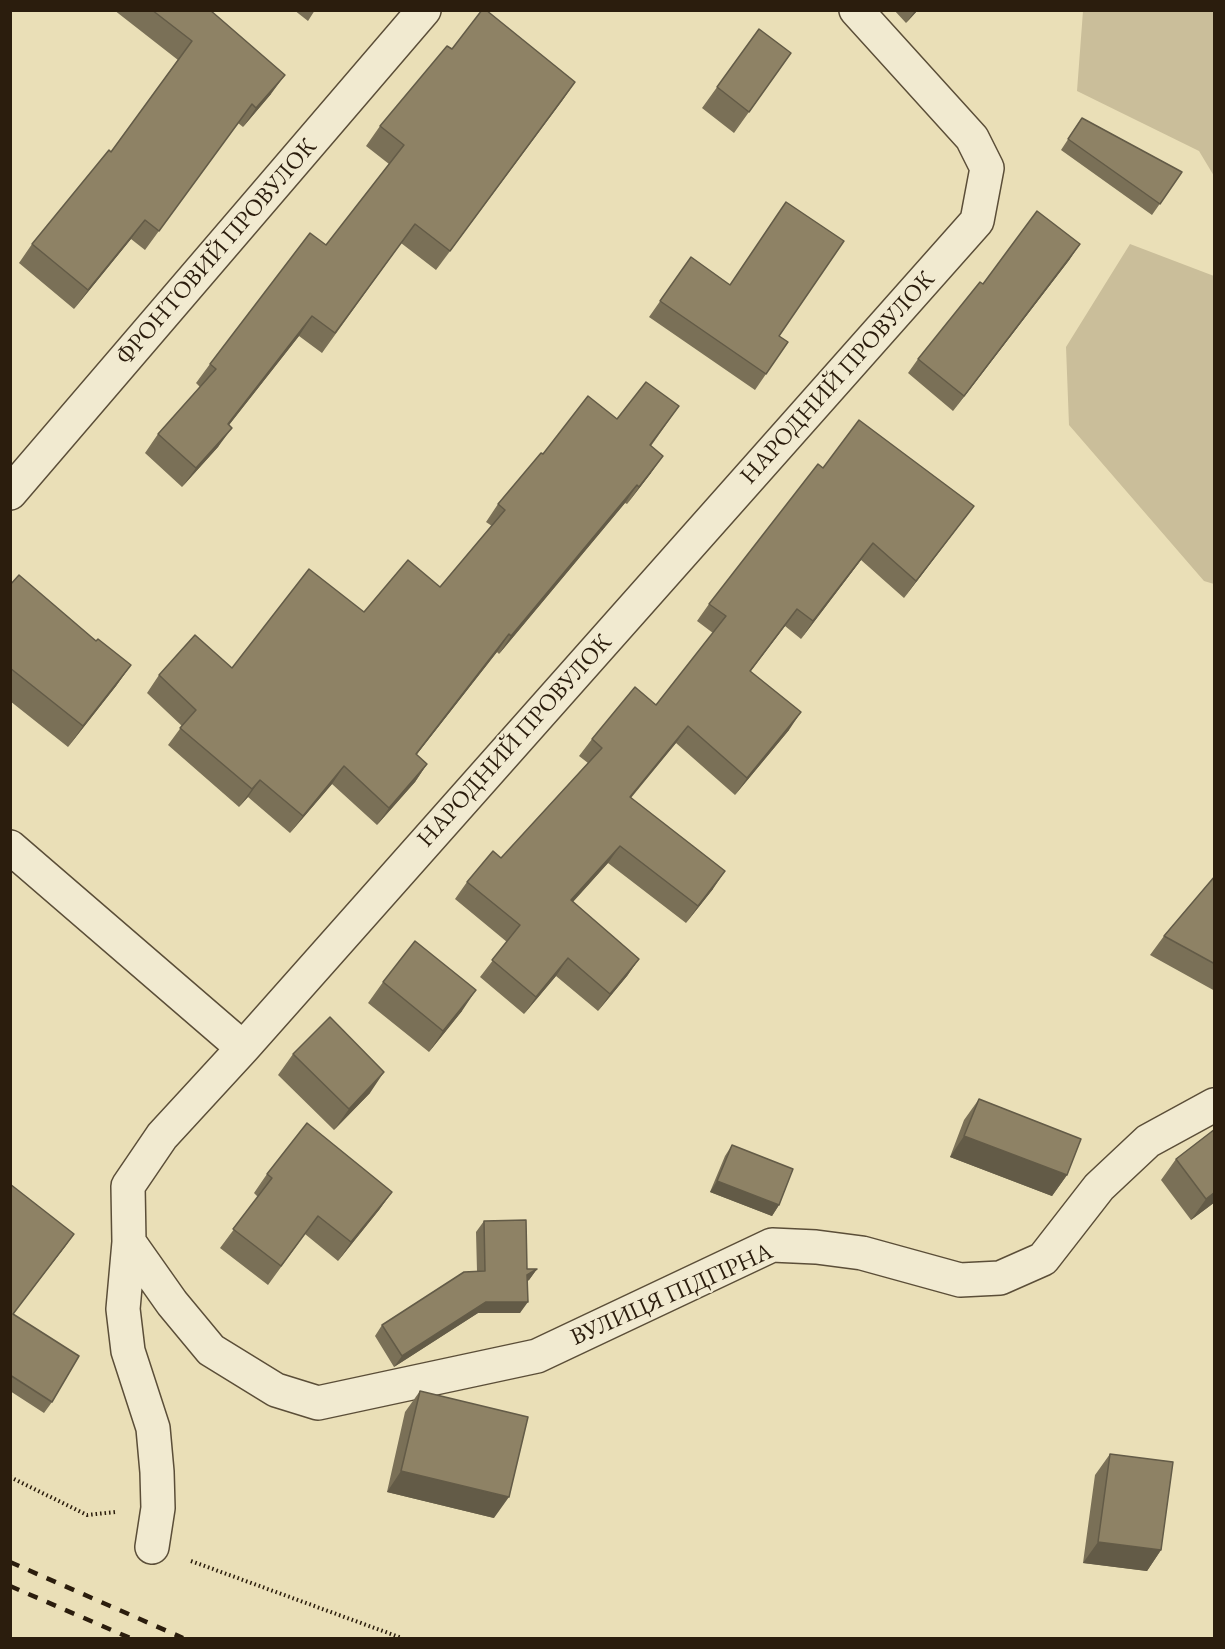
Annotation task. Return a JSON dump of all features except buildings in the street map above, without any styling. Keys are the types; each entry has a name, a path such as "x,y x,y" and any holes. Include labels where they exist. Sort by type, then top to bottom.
{"street":[{"name":"ФРОНТОВИЙ ПРОВУЛОК","path":"10,493 424,10"},
{"name":"НАРОДНИЙ ПРОВУЛОК","path":"152,1547 158,1508 153,1428 128,1351 123,1309 129,1242 128,1186 162,1136 243,1048 977,221 987,168 972,138 856,10"},
{"path":"10,847 243,1048"},
{"name":"ВУЛИЦЯ ПІДГІРНА","path":"129,1242 172,1303 211,1350 276,1390 318,1403 537,1356 772,1245 816,1246 862,1252 960,1280 1000,1278 1043,1259 1099,1188 1148,1141 1215,1105"}],"path":[{"path":"10,1477 87,1515 158,1508"},
{"path":"152,1547 402,1638"}],"shaded area":[{"path":"1083,11 1214,11 1214,176 1199,151 1077,91"},
{"path":"1130,244 1214,276 1214,584 1204,581 1069,425 1066,347"}],"railway":[{"path":"10,1562 183,1638"},
{"path":"10,1586 130,1638"}]}
